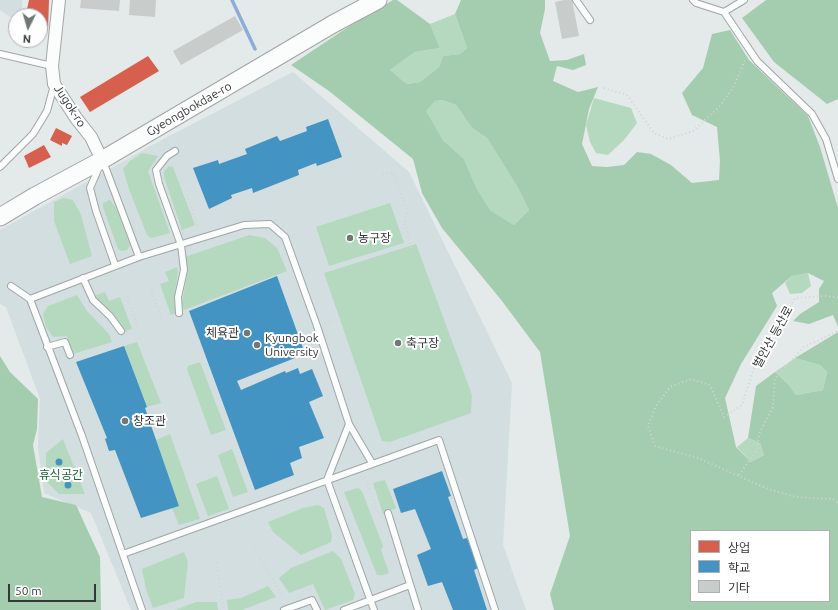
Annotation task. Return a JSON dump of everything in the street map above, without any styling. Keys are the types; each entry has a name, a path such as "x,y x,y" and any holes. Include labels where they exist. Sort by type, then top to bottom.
{"street":[{"name":"Jugok-ro","path":"59,0 52,66 54,84 76,118 91,137 102,160"},
{"name":"Gyeongbokdae-ro","path":"0,217 35,196 102,160 333,24 378,0"}],"lane":[{"path":"576,0 590,20"},
{"path":"693,0 696,3 724,12 749,51 812,114 826,139 838,179"},
{"path":"724,12 744,0"},
{"path":"0,54 52,66"},
{"path":"0,167 33,134 46,111 54,84"},
{"path":"175,151 167,156 156,170 158,184 181,245 184,270 178,297 179,313"},
{"path":"102,160 139,257"},
{"path":"102,160 90,188 96,211 115,265"},
{"path":"30,299 139,257 244,225 270,224 285,237 317,326 348,424 372,463"},
{"path":"83,278 93,300 110,316 121,331"},
{"path":"11,286 30,299 82,436 142,610"},
{"path":"47,347 65,342 70,355"},
{"path":"348,424 328,480 374,610"},
{"path":"123,554 439,440 495,610"},
{"path":"388,513 418,610"},
{"path":"344,610 410,585"},
{"path":"284,610 312,600 317,610"}],"path":[{"path":"604,88 627,95 654,133 668,139 693,131 718,108 733,88 749,51"},
{"path":"383,174 393,174 407,209 404,222 412,249"},
{"path":"186,191 198,227"},
{"path":"150,288 162,319"},
{"path":"126,296 138,327"},
{"name":"벌안산 등산로","path":"838,297 826,296 795,298 754,368 742,405 724,416 710,385 691,379 670,387 656,406 648,426 655,446 698,458 768,490 796,497 832,499 838,504"},
{"path":"317,326 344,318"},
{"name":"벌안산 등산로","path":"738,475 757,450 759,434 773,407 775,378 804,347 838,330"},
{"path":"361,467 378,513 388,513"},
{"path":"254,548 282,595"},
{"path":"216,563 224,610"}],"shaded area":[{"path":"0,0 22,0 23,8 8,8 8,16 0,10"},
{"name":"Kyungbok University","path":"293,72 409,172 512,383 503,545 526,610 131,610 91,513 44,493 38,446 40,399 6,307 0,304 0,230 154,144"}],"green space":[{"path":"393,0 397,0 430,24 440,48 415,52 390,70 407,84 420,82 439,67 443,56 460,54 467,48 455,14 461,0 545,0 545,9 540,33 550,61 567,60 584,54 586,65 573,70 557,66 553,81 578,92 598,87 589,109 582,144 592,166 607,167 624,165 637,152 651,154 671,165 692,183 719,180 720,161 717,127 692,115 682,93 703,68 712,34 730,30 749,60 808,116 820,147 838,208 838,327 833,315 809,324 793,321 800,314 819,302 819,289 824,281 808,273 792,276 772,293 777,306 741,364 725,398 736,447 751,462 764,455 760,443 748,438 756,386 775,372 789,385 796,395 823,390 827,372 820,365 795,358 838,332 838,610 554,610 550,594 570,536 540,352 502,301 442,228 422,193 413,159 329,91 291,65 348,27","holes":["442,100 456,105 472,128 487,138 518,188 529,210 514,225 490,210 476,187 464,159 443,140 426,111 435,101"]},
{"path":"766,0 838,0 838,99 827,104 774,62 742,18"},
{"path":"455,14 467,48 460,54 443,56 439,67 420,82 407,84 390,70 415,52 440,48 430,24"},
{"path":"594,98 631,108 637,123 624,140 608,155 596,153 590,142 586,125"},
{"path":"442,100 456,105 472,128 487,138 518,188 529,210 514,225 490,210 476,187 464,159 443,140 425,111 435,101"},
{"path":"142,153 158,156 148,171 170,233 151,238 147,235 123,169 130,161"},
{"path":"169,166 173,167 195,225 182,230 164,177 164,171"},
{"path":"64,198 73,200 81,215 92,256 70,264 54,221 54,202"},
{"path":"110,200 116,208 130,245 127,250 122,251 118,249 103,207 103,203"},
{"name":"농구장","path":"390,203 404,243 329,266 316,227"},
{"path":"249,235 265,238 277,248 287,271 184,310 182,303 187,274 185,257"},
{"name":"축구장","path":"416,244 472,395 471,413 390,442 382,441 324,273"},
{"path":"177,267 178,272 174,300 176,313 171,315 160,284 169,281 165,272"},
{"path":"808,273 811,286 802,293 790,294 785,283 792,276"},
{"path":"105,292 109,301 120,297 132,329 125,331 116,317 94,296"},
{"path":"77,295 87,311 109,334 112,342 73,354 67,336 53,337 46,327 43,314 48,306"},
{"path":"137,342 161,403 147,407 124,346"},
{"path":"0,356 10,372 38,399 37,429 33,445 42,497 76,505 100,557 101,610 0,610"},
{"path":"795,358 820,365 827,372 823,390 796,395 789,385 775,372"},
{"path":"200,362 226,430 211,435 187,369 188,366"},
{"path":"170,434 200,519 179,525 172,508 179,506 156,440"},
{"path":"748,438 760,443 764,455 751,462 737,447"},
{"name":"휴식공간","path":"63,439 85,494 59,494 46,481 46,453"},
{"path":"232,449 248,492 233,497 218,455"},
{"path":"217,476 229,509 208,516 196,484"},
{"path":"385,480 396,508 383,514 373,483"},
{"path":"358,488 362,491 383,546 381,550 389,573 383,575 377,575 344,492"},
{"path":"318,505 324,508 332,536 331,542 301,555 273,532 268,522 303,508"},
{"path":"333,551 341,559 355,594 353,600 325,610 313,584 289,593 279,578 291,568"},
{"path":"184,552 188,562 184,598 153,608 146,589 142,569"},
{"path":"268,586 276,597 242,610 228,610 227,600 241,598"},
{"path":"196,602 217,602 218,610 175,610"}],"building: 상업":[{"path":"29,0 49,0 48,30 48,8 27,8"},
{"path":"148,56 159,71 90,112 80,97"},
{"path":"56,128 72,136 67,145 62,143 62,146 50,140"},
{"path":"44,145 51,157 29,168 24,156"}],"building: 학교":[{"path":"328,119 342,157 317,166 316,163 298,170 299,175 253,193 252,188 231,195 232,198 209,209 193,168 218,160 219,164 247,154 245,149 277,136 280,141 307,131 306,127"},
{"path":"277,276 305,354 237,381 241,390 285,371 286,373 298,368 300,374 312,369 323,396 309,402 324,438 299,447 302,458 290,463 294,475 255,490 189,311"},
{"name":"창조관","path":"124,346 147,407 145,408 179,506 141,518 115,450 109,451 105,439 107,438 76,362"},
{"path":"59,459 62,462 59,465 56,462"},
{"path":"442,471 451,496 448,497 463,539 467,538 478,568 474,570 487,610 453,610 442,582 428,586 417,555 431,549 415,509 401,513 393,489"},
{"path":"68,482 71,485 68,488 65,485"}],"building: 기타":[{"path":"81,0 120,0 119,11 80,8"},
{"path":"130,0 156,0 155,17 129,15"},
{"path":"572,0 579,36 562,39 555,2"},
{"path":"235,16 243,30 181,65 173,51"}],"waterway":[{"path":"232,0 255,49"}],"place":[{"name":"농구장","path":"350,238"},
{"name":"체육관","path":"247,333"},
{"name":"축구장","path":"398,343"},
{"name":"Kyungbok University","path":"257,345"},
{"name":"창조관","path":"125,421"}]}
